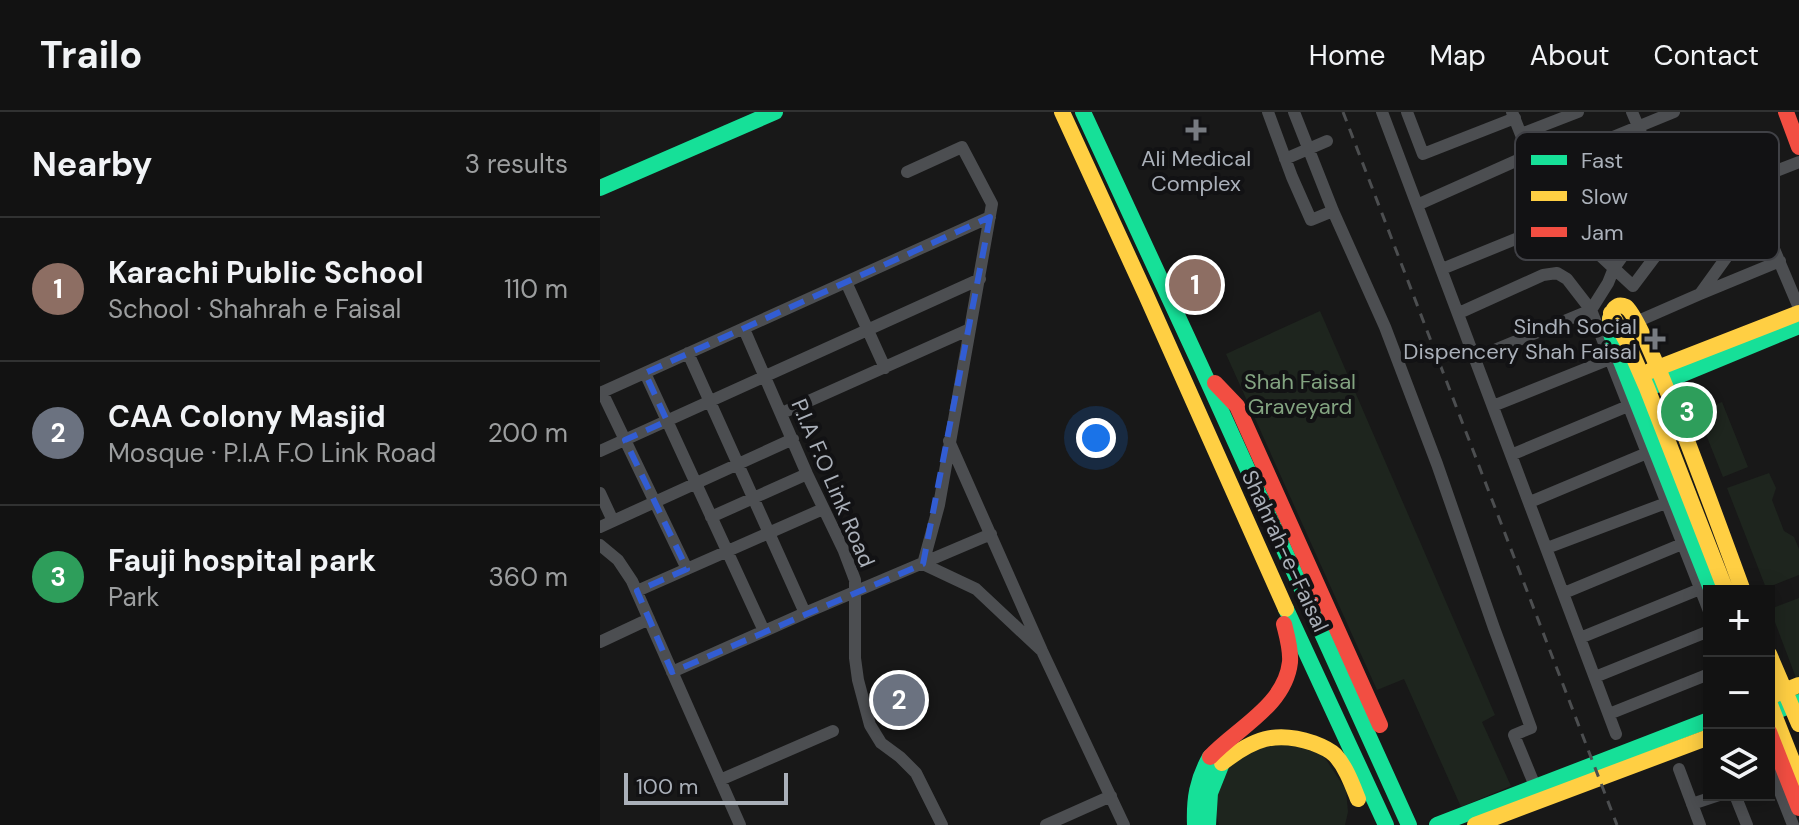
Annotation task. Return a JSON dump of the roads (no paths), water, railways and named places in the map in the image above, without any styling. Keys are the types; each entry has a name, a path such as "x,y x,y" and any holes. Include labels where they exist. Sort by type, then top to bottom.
{"main road":[{"path":"600,188 775,112"},
{"name":"Shahrah-e-Faisal","path":"1083,112 1409,825"},
{"path":"1786,112 1799,147"},
{"name":"Shahrah-e-Faisal","path":"1062,116 1386,825"},
{"path":"1612,313 1624,306 1630,311 1661,374 1741,585"},
{"path":"1644,381 1799,310"},
{"path":"1612,313 1644,381 1724,585"},
{"path":"1612,313 1611,334 1615,346 1704,585"},
{"path":"1661,374 1799,326"},
{"path":"1203,371 1237,406 1425,825"},
{"path":"1208,825 1209,795 1219,745 1267,707 1286,678 1290,664 1290,647 1272,579"},
{"path":"1770,657 1799,724"},
{"path":"1775,696 1799,685"},
{"path":"1775,712 1799,702"},
{"path":"1775,715 1799,778"},
{"path":"1437,825 1703,722"},
{"path":"1195,825 1194,790 1199,774 1216,760 1246,745 1276,736 1296,738 1330,751 1340,762 1371,825"},
{"path":"1475,825 1703,739"},
{"path":"1775,747 1799,808"}],"street":[{"path":"1268,112 1311,220 1333,211"},
{"path":"1294,112 1422,423 1531,728 1514,735 1535,786"},
{"path":"1382,112 1616,734"},
{"path":"1407,112 1423,154 1513,115"},
{"path":"1526,132 1578,112"},
{"path":"1632,112 1641,132"},
{"path":"1624,132 1674,112"},
{"path":"1285,159 1327,141"},
{"path":"907,172 962,147 992,204 939,505 923,564"},
{"path":"1417,205 1515,161"},
{"path":"1779,170 1799,162"},
{"path":"687,569 601,392 990,217"},
{"path":"1442,269 1515,239"},
{"path":"1605,260 1633,286 1652,260"},
{"path":"1475,358 1591,310 1620,260"},
{"path":"1700,294 1724,260"},
{"path":"1636,322 1780,261 1799,310"},
{"path":"1459,313 1543,275 1557,273 1567,279 1591,310 1682,544 1703,585"},
{"path":"600,451 980,279"},
{"path":"846,282 885,368"},
{"path":"1608,283 1612,313"},
{"name":"P.I.A F.O Link Road","path":"744,329 855,580 855,658 870,725 881,743 916,773 942,825"},
{"path":"782,413 970,329"},
{"path":"688,353 805,613"},
{"path":"1493,406 1610,359"},
{"path":"645,373 764,631"},
{"path":"1511,455 1628,406"},
{"path":"600,527 793,439"},
{"path":"949,441 1042,651 1124,825"},
{"path":"1530,502 1647,453"},
{"path":"711,517 807,474"},
{"path":"600,493 613,521"},
{"path":"1547,548 1666,503"},
{"path":"637,591 823,509"},
{"path":"672,672 991,534"},
{"path":"1564,593 1682,544"},
{"path":"600,545 618,560 637,591 738,825"},
{"path":"923,564 976,589 1042,651"},
{"path":"1580,638 1703,591"},
{"path":"600,642 649,619"},
{"path":"1595,677 1703,633"},
{"path":"1609,714 1703,676"},
{"path":"720,780 833,731"},
{"path":"1679,769 1700,825"},
{"path":"1775,782 1793,825"},
{"path":"1046,825 1111,796"},
{"path":"1692,804 1703,800"},
{"path":"1737,801 1747,825"}],"railway":[{"path":"1343,112 1617,825"}],"place":[{"name":"Ali Medical Complex","path":"1196,130"},
{"name":"Karachi Public School","path":"1195,285"},
{"name":"Sindh Social Dispencery Shah Faisal","path":"1655,339"},
{"name":"Fauji hospital park","path":"1687,412"},
{"name":"CAA Colony Masjid","path":"899,700"}],"park label":[{"name":"Shah Faisal Graveyard","path":"1300,394"}]}
